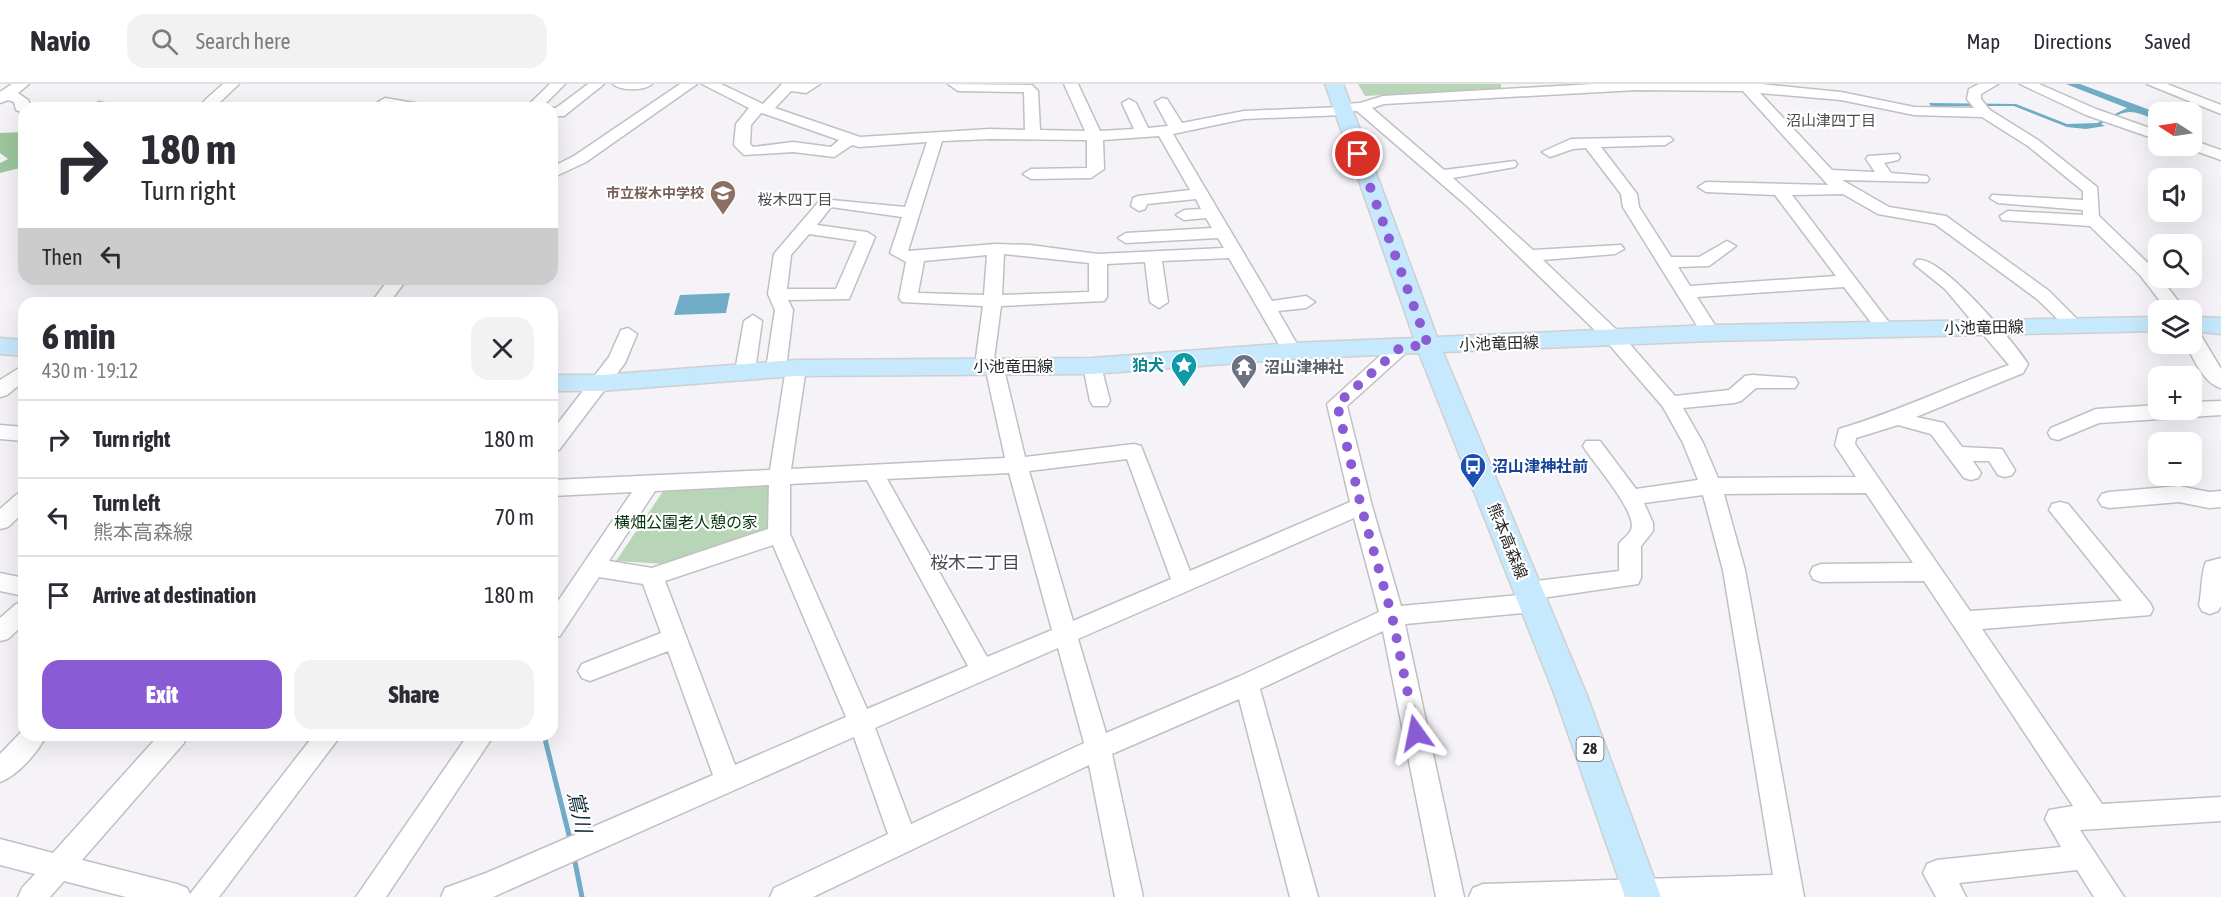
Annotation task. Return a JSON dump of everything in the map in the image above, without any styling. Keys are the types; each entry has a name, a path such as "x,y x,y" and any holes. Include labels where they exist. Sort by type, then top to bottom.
{"main road":[{"name":"熊本高森線","path":"1334,84 1349,109 1428,345 1570,693 1642,894"},
{"name":"小池竜田線","path":"558,383 601,383 786,369 989,365 1092,366 1292,351 1711,333 2148,324"},
{"path":"2202,325 2221,326"},
{"path":"0,346 18,348"}],"street":[{"path":"4,97 22,84"},
{"path":"220,84 232,84"},
{"path":"211,102 232,84"},
{"path":"538,102 558,84"},
{"path":"558,112 597,84"},
{"path":"620,84 643,85 639,92 631,98"},
{"path":"558,170 580,159 690,84"},
{"path":"709,84 782,118 849,140 872,143 936,137 1033,134 1095,136 1143,133 1244,115 1349,109 1376,101 1636,86 1837,90 1914,111 1985,112"},
{"path":"813,84 806,89 789,85 744,124 741,145 749,152 793,147 834,152 849,140"},
{"path":"955,84 958,87 1027,86 1031,91 1033,134"},
{"path":"1031,174 1093,172 1097,161 1095,136 1076,94 1072,91 1071,84"},
{"path":"1991,84 1974,92 1974,99 1985,112 2033,143 2091,190 2093,214 2168,300"},
{"path":"2027,84 2114,121 2148,133"},
{"path":"2154,84 2221,110"},
{"path":"1747,87 1835,183 1884,211 1940,220 2043,295 2075,326"},
{"path":"4,97 21,100 21,102"},
{"path":"1162,102 1171,129 1200,194 1292,351"},
{"path":"1129,103 1143,133"},
{"path":"1349,109 1440,175 1614,338 1670,403 1693,443 1711,486 1734,570 1789,893 1483,897"},
{"path":"936,137 910,213 899,253 903,256 916,257 996,249 1030,250 1098,259 1233,253"},
{"path":"1550,152 1570,144 1665,141"},
{"path":"1590,143 1629,194 1631,207 1711,333"},
{"path":"2202,148 2221,155"},
{"path":"1886,177 1874,159 1892,157"},
{"path":"1440,175 1509,164"},
{"path":"1828,175 1921,179"},
{"path":"1706,187 1780,190 1847,189"},
{"path":"1780,190 1885,329"},
{"path":"1139,206 1139,201 1144,199 1200,194"},
{"path":"1998,198 2093,214"},
{"path":"904,842 861,723 779,534 786,369 784,310 777,294 784,251 827,202 910,213"},
{"path":"1184,215 1211,213"},
{"path":"2008,216 2093,214"},
{"path":"777,294 843,295 867,237 805,228"},
{"path":"1126,238 1222,233"},
{"path":"1666,262 1703,262 1727,246"},
{"path":"996,249 989,365 1098,748 1129,897"},
{"path":"1528,256 1615,249"},
{"path":"1153,255 1159,302"},
{"path":"916,257 908,298 993,301 1098,297 1098,259"},
{"path":"1923,264 1951,285 1978,319 1990,327 2019,364 2016,369 1956,390 1898,417 1846,434 1845,445 1869,485 2095,816"},
{"path":"1685,292 1847,281"},
{"path":"1265,308 1306,302"},
{"path":"745,371 753,321"},
{"path":"558,437 618,359 628,334"},
{"path":"1401,347 1337,404 1361,506 1392,616 1450,897"},
{"path":"2201,354 2221,382"},
{"path":"1092,366 1100,401"},
{"path":"0,390 18,376"},
{"path":"1670,403 1734,396 1752,381 1788,383"},
{"path":"2202,409 2221,408"},
{"path":"2058,433 2096,416 2148,412"},
{"path":"1898,417 1915,425 1937,428 1971,473"},
{"path":"784,897 1098,748 1247,684 1392,616 1530,597 1630,578 1630,544 1639,537 1643,524 1631,497 1593,446"},
{"path":"558,488 1017,465 1134,451 1184,583"},
{"path":"1956,454 1995,454 2005,470"},
{"path":"872,471 981,668"},
{"path":"558,620 648,484"},
{"path":"1631,497 1711,486 1869,485"},
{"path":"2109,500 2179,494 2221,500"},
{"path":"0,521 18,505"},
{"path":"454,897 490,885 981,668 1066,635 1361,506"},
{"path":"1962,621 2142,609 2061,510"},
{"path":"592,567 652,577 779,534"},
{"path":"2210,605 2215,587 2214,567 2221,567"},
{"path":"1821,573 1929,572"},
{"path":"652,577 728,779"},
{"path":"0,582 18,586"},
{"path":"0,632 18,616"},
{"path":"590,671 675,638"},
{"path":"1247,684 1304,897"},
{"path":"0,771 28,741"},
{"path":"32,897 170,741"},
{"path":"202,897 324,741"},
{"path":"370,897 478,741"},
{"path":"2110,897 2058,819 2221,809"},
{"path":"0,852 177,897"},
{"path":"1952,897 1937,873 2083,857"}],"green space":[{"path":"1358,84 1501,84 1501,89 1365,96"},
{"path":"18,132 18,168 0,173 0,163 8,159 0,153 0,133"},
{"name":"横畑公園老人憩の家","path":"774,480 770,535 665,564 616,561 666,487"}],"water":[{"path":"2066,84 2080,84 2148,109 2148,117 2129,112 2101,124 2105,126 2086,129 2067,127 2014,106 1931,106 1929,103 2016,104 2067,124 2097,123 2127,108"},
{"path":"730,293 726,313 674,315 680,295"}],"waterway":[{"name":"鴬川","path":"546,741 571,843"},
{"name":"鴬川","path":"574,857 582,897"}],"place":[{"name":"市立桜木中学校","path":"723,216"},
{"name":"狛犬","path":"1184,388"},
{"name":"沼山津神社","path":"1244,390"},
{"name":"沼山津神社前","path":"1473,489"}],"district":[{"name":"沼山津四丁目","path":"1831,121"},
{"name":"桜木四丁目","path":"795,200"},
{"name":"桜木二丁目","path":"975,563"}],"route":[{"path":"1358,154 1428,345 1401,347 1337,404 1361,506 1392,616 1416,733"}]}
